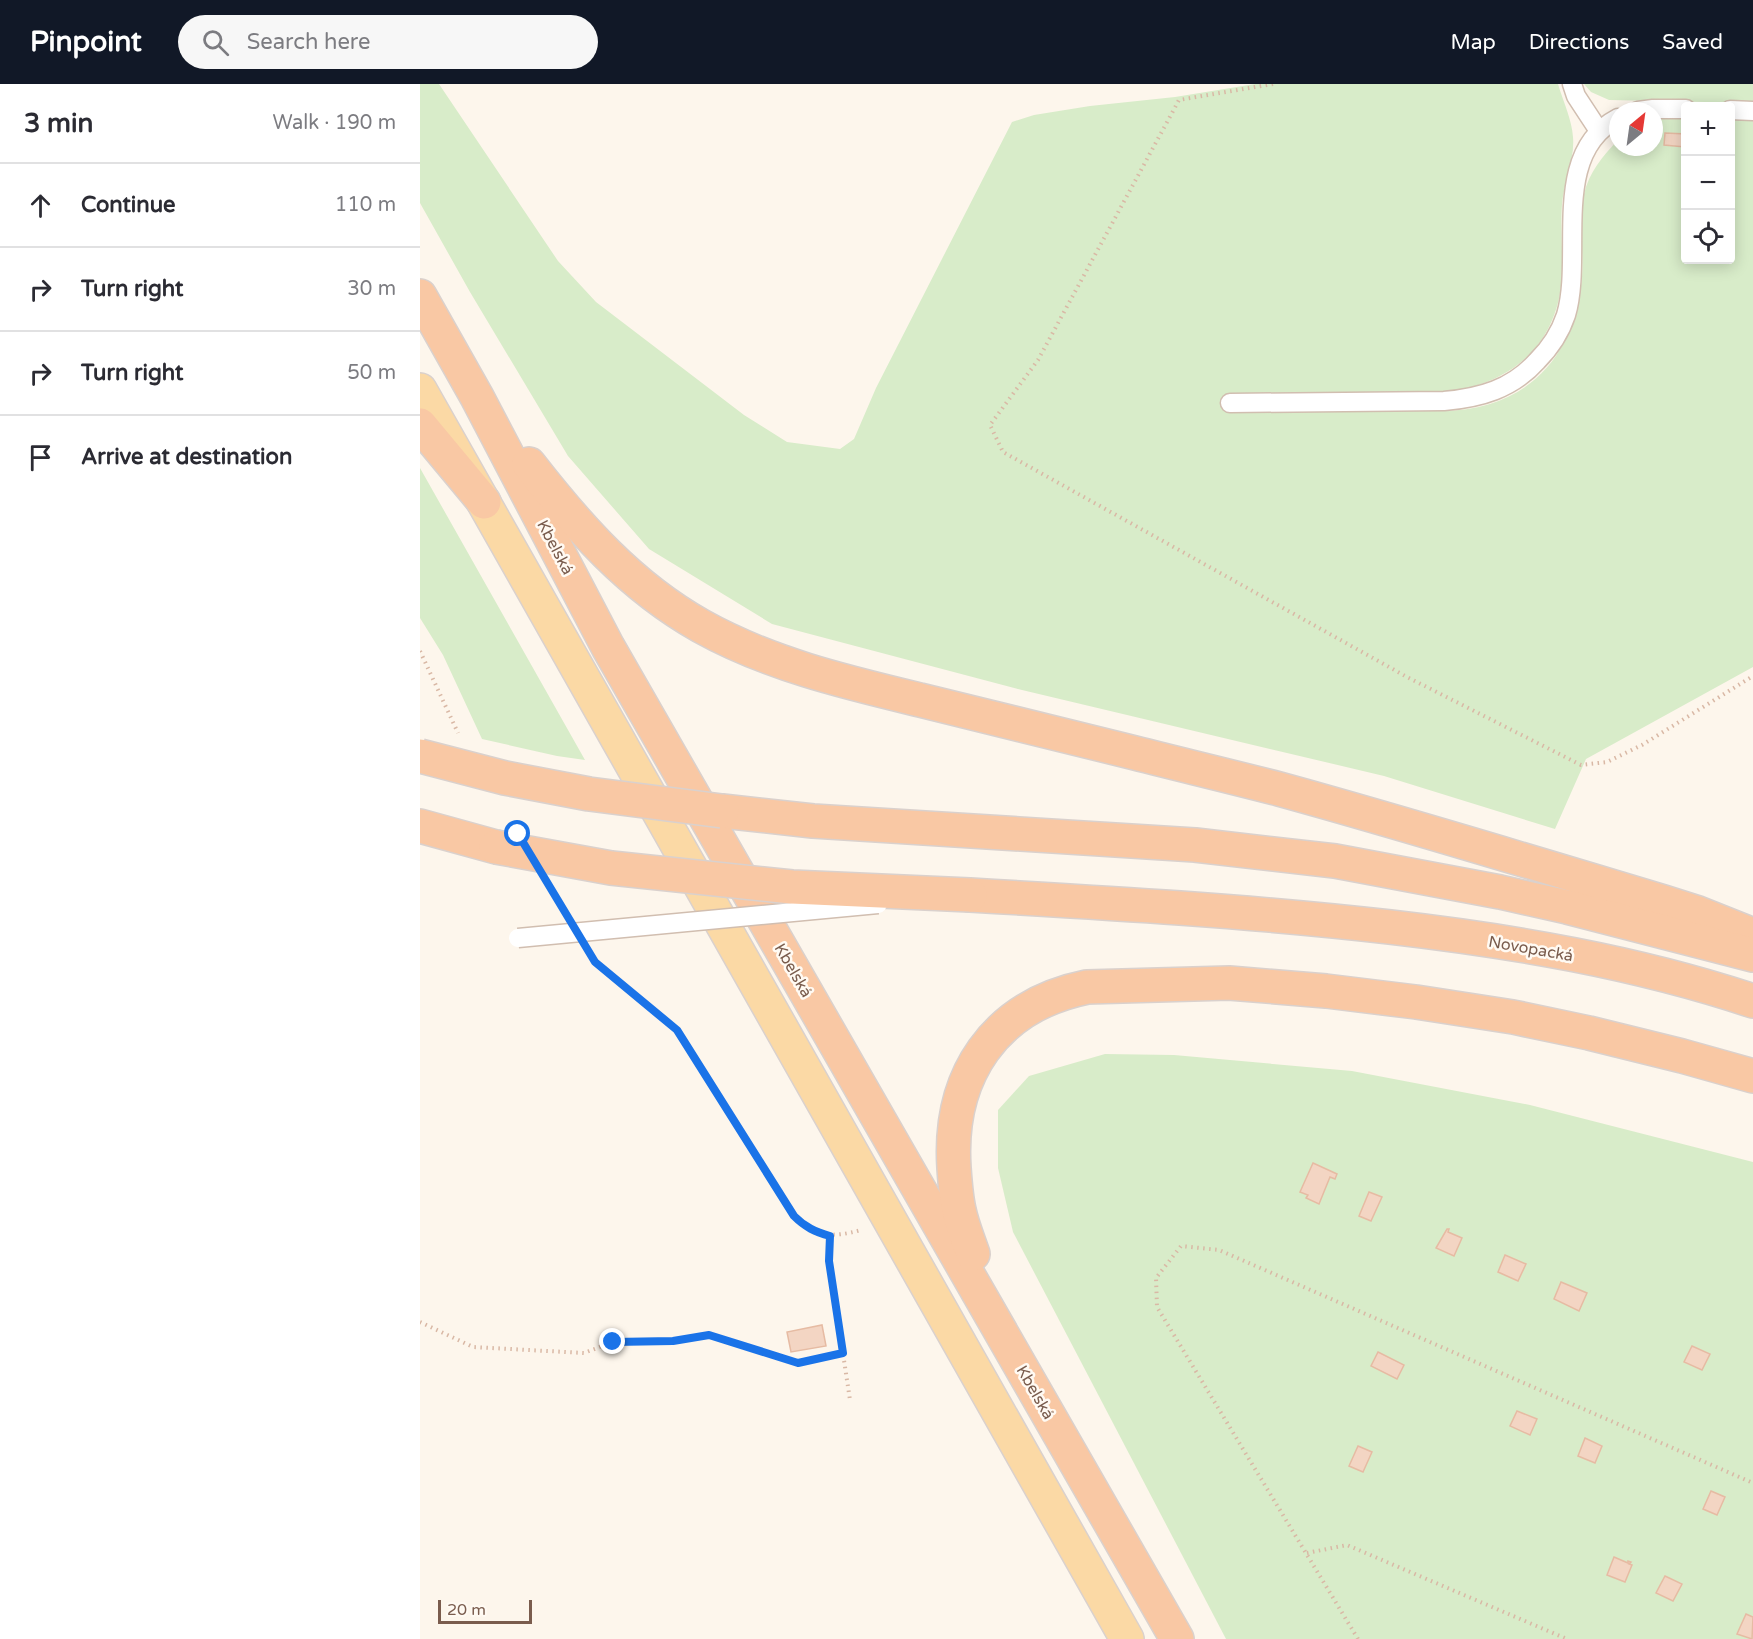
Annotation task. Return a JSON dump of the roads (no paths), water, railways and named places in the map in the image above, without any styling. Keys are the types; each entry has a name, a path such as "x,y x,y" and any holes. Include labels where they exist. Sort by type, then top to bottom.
{"highway":[{"name":"Kbelská","path":"420,296 477,397 608,647 1177,1639"},
{"path":"477,397 566,512 618,565 670,607 716,634 754,652 854,684 1275,788 1375,816 1679,907 1753,935"},
{"path":"420,425 484,502"},
{"path":"420,756 505,778 590,794 722,811 824,822 1195,845 1335,861 1500,892 1646,926 1753,955"},
{"name":"Novopacká","path":"420,826 496,847 611,868 792,887 970,895 1306,917 1443,933 1548,949 1649,972 1753,1001"},
{"path":"1021,1366 977,1266 958,1209 953,1149 955,1120 959,1099 967,1078 978,1058 1007,1023 1025,1010 1065,991 1087,987 1229,983 1326,991 1513,1017 1682,1056 1753,1076"}],"main road":[{"path":"420,390 1127,1639"}],"lane":[{"path":"1572,84 1576,96 1599,131"},
{"path":"1663,109 1681,109"},
{"path":"1735,110 1753,111"},
{"path":"1230,404 1466,399 1488,394 1509,385 1528,372 1559,333 1566,315 1572,274 1574,189 1580,165 1599,131 1609,124"},
{"path":"518,938 970,895"}]}
